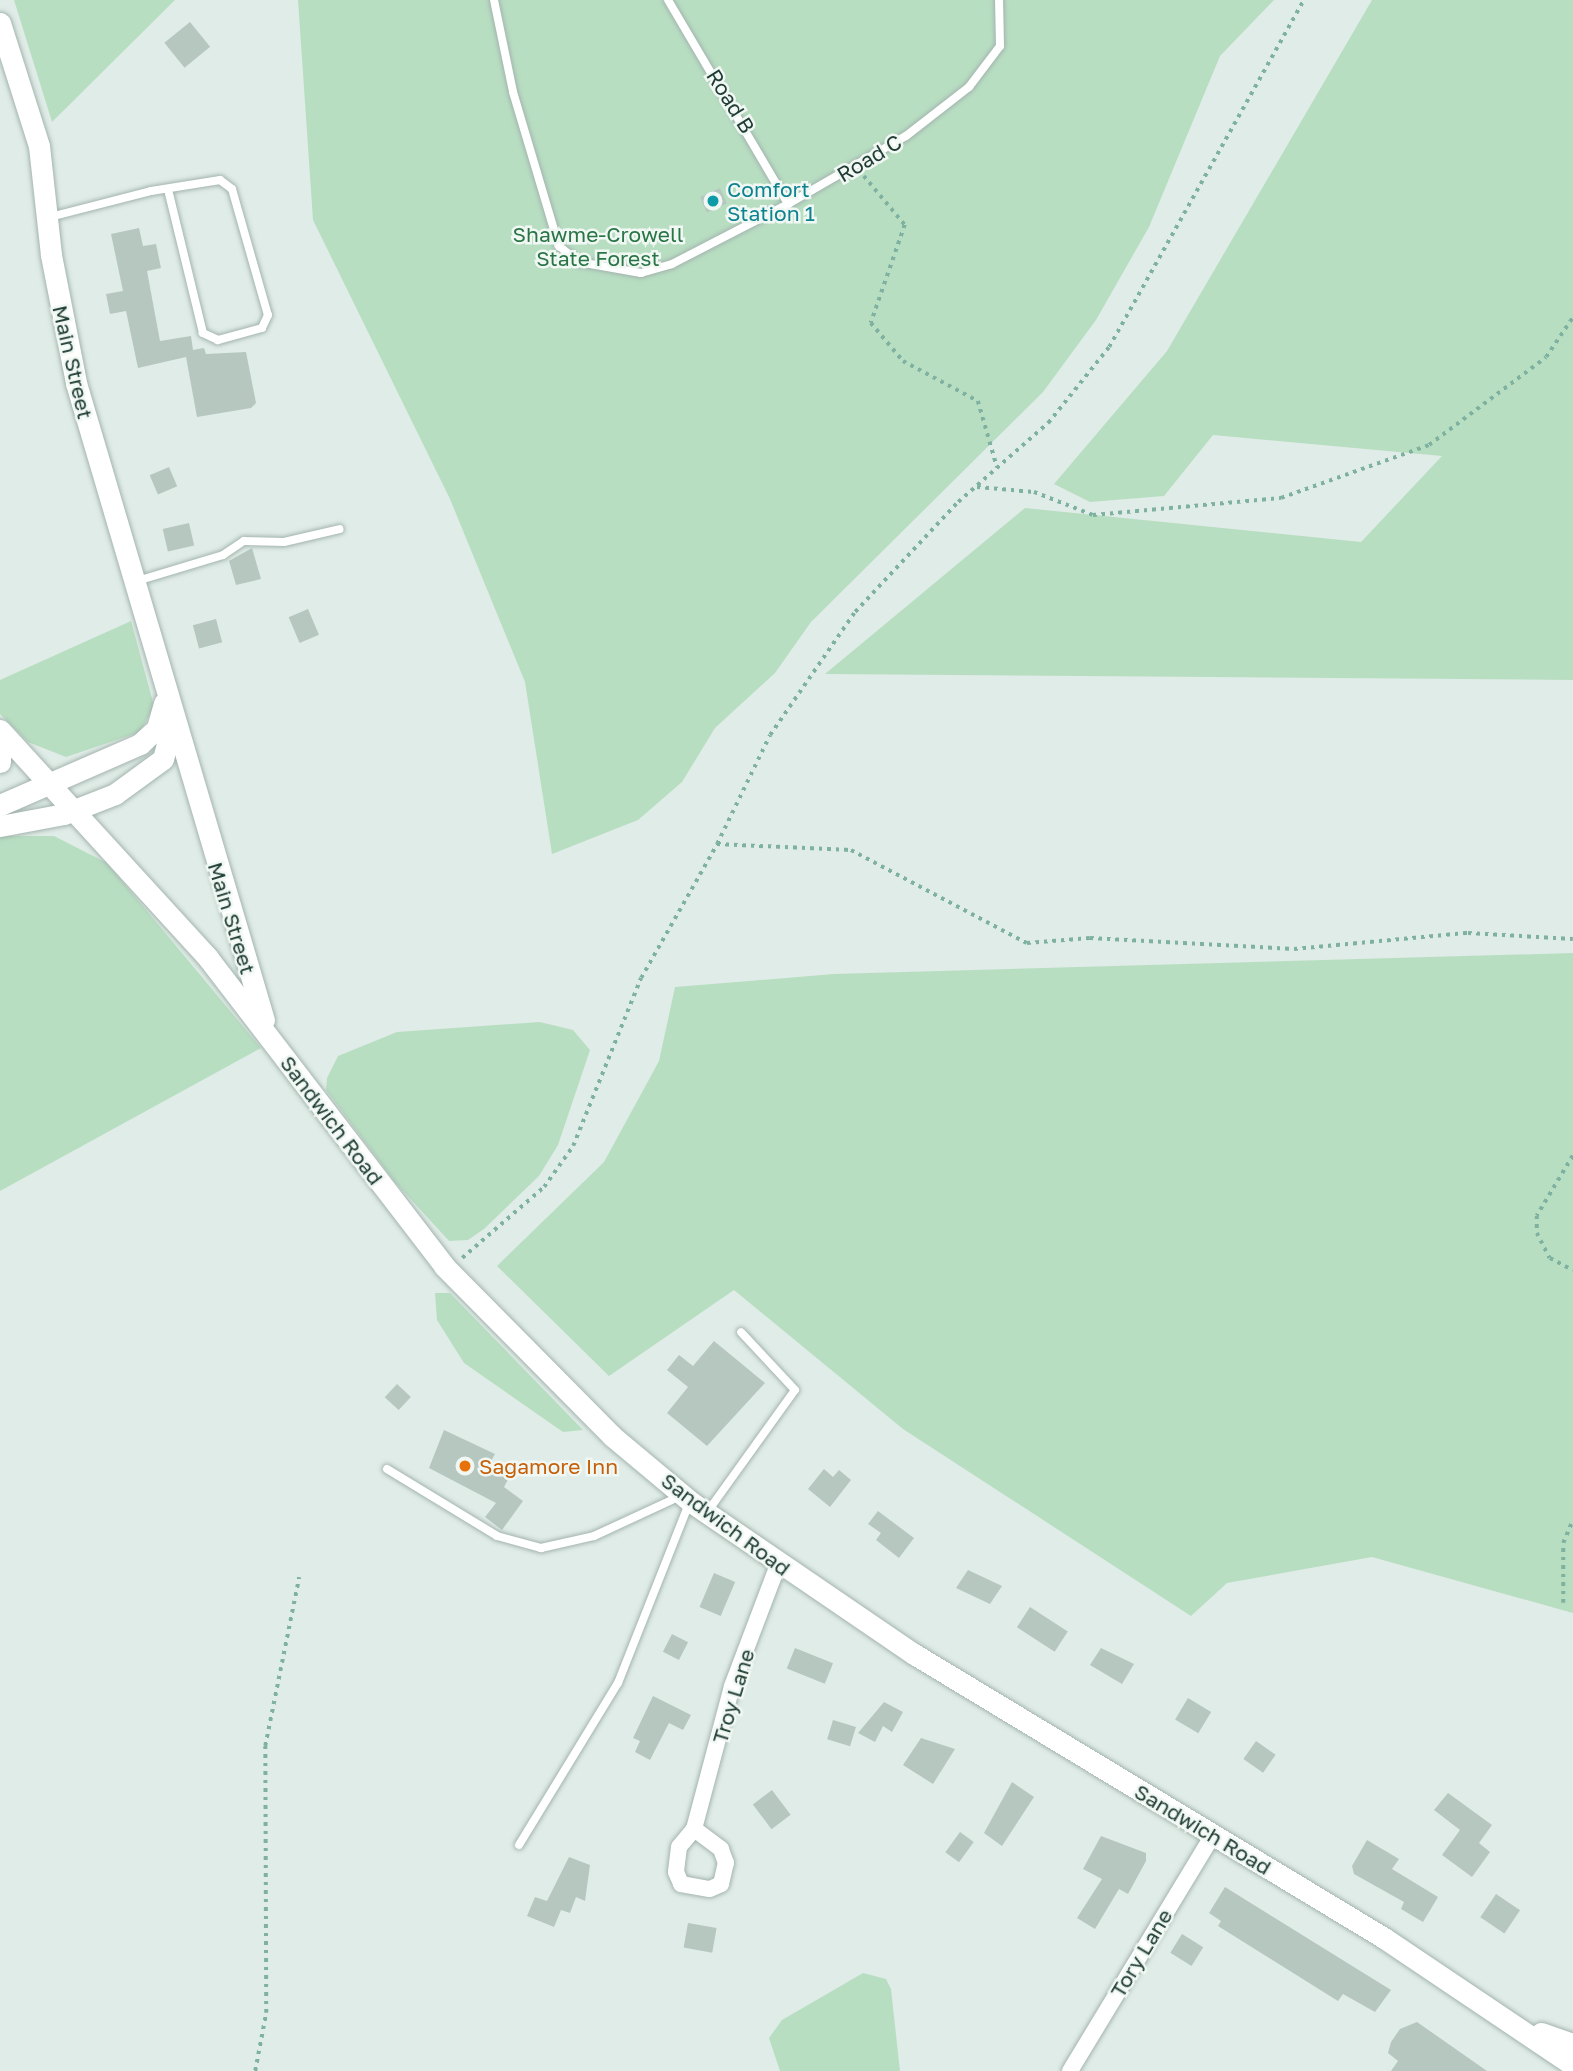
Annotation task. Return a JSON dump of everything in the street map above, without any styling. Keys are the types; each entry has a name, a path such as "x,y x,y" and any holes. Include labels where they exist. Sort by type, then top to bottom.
{"main road":[{"name":"Main Street","path":"0,23 39,146 47,217 76,383 164,698 269,1036"},
{"path":"0,805 148,739 160,722 164,698"},
{"name":"Main Street","path":"0,825 78,810 158,765 171,742 171,720"},
{"name":"Sandwich Road","path":"0,730 78,810 269,1036 447,1269 612,1436 690,1505 778,1564 1507,2018 1573,2065"},
{"path":"0,741 0,762"},
{"path":"1507,2018 1573,2044"}],"street":[{"name":"Troy Lane","path":"694,1829 732,1686 778,1564"},
{"name":"Tory Lane","path":"1070,2071 1213,1835"}],"lane":[{"name":"Road C","path":"494,0 543,206 559,246 579,262 612,271 651,270 788,205 857,165 969,88 1000,46 999,0"},
{"name":"Road B","path":"668,0 788,205"},
{"path":"47,217 168,189 220,180 232,189 268,314 262,328 219,340 203,333 168,189"},
{"path":"131,583 223,555 244,541 284,542 340,528"},
{"path":"519,1845 618,1682 690,1505 795,1390 741,1332"},
{"path":"387,1469 497,1536 541,1548 594,1536 690,1505"}],"path":[{"path":"447,1269 538,1194 573,1146 641,978 717,844 739,789 817,663 891,570 975,487 1048,423 1109,347 1304,0"},
{"path":"857,165 905,225 871,323 902,361 978,401 997,467"},
{"path":"975,487 1034,492 1093,515 1281,498 1429,445 1546,357 1573,317"},
{"path":"717,844 851,850 1027,943 1090,938 1294,949 1468,933 1573,939"},
{"path":"1573,1156 1537,1216 1537,1233 1550,1258 1573,1270"},
{"path":"1563,1603 1563,1542 1573,1520"},
{"path":"256,2071 266,2013 265,1746 299,1577"}],"green space":[{"path":"14,0 175,0 52,122"},
{"name":"Shawme-Crowell State Forest","path":"298,0 1274,0 1220,56 1149,227 1096,320 1043,392 811,622 775,673 715,728 682,782 638,820 552,854 525,682 450,499 313,220"},
{"path":"1372,0 1573,0 1573,680 825,674 1025,508 1361,542 1442,456 1213,435 1164,496 1090,502 1054,484 1167,351"},
{"path":"131,621 154,706 140,732 66,757 28,742 0,714 0,680"},
{"path":"0,836 54,836 107,863 261,1048 0,1191"},
{"path":"1573,953 1573,1613 1372,1557 1227,1583 1191,1616 903,1429 734,1290 609,1376 497,1266 604,1162 659,1061 675,987 834,974"},
{"path":"540,1022 573,1030 590,1050 558,1145 539,1176 484,1229 468,1240 449,1241 395,1182 326,1090 327,1078 338,1056 397,1032"},
{"path":"435,1293 450,1293 583,1430 563,1432 464,1363 437,1320"},
{"path":"863,1973 886,1979 891,1989 900,2071 780,2071 769,2038 782,2020"}],"building":[{"path":"190,22 210,47 184,68 164,43"},
{"name":"Comfort Station 1","path":"720,188 727,204 707,212 700,197"},
{"path":"139,228 143,246 156,244 161,268 147,271 160,341 191,336 193,350 204,348 206,354 246,352 256,403 251,408 197,417 186,357 138,368 126,311 110,314 106,294 123,291 111,234"},
{"path":"169,467 177,486 158,495 150,475"},
{"path":"189,523 194,545 168,551 163,529"},
{"path":"252,548 261,579 236,585 229,561"},
{"path":"308,609 319,635 300,643 289,617"},
{"path":"216,619 222,642 199,648 193,625"},
{"path":"714,1341 765,1383 707,1446 667,1413 688,1387 667,1370 679,1355 693,1366"},
{"path":"397,1384 411,1397 399,1410 385,1397"},
{"name":"Sagamore Inn","path":"444,1430 495,1454 491,1461 512,1472 504,1487 523,1501 502,1530 485,1517 496,1503 429,1468"},
{"path":"824,1469 833,1477 839,1470 851,1480 830,1507 808,1489"},
{"path":"878,1511 914,1538 899,1558 876,1540 881,1533 868,1524"},
{"path":"968,1570 1002,1586 990,1604 956,1588"},
{"path":"714,1573 735,1582 721,1616 700,1607"},
{"path":"1030,1607 1068,1632 1055,1652 1017,1627"},
{"path":"672,1634 688,1642 679,1660 663,1652"},
{"path":"795,1648 833,1663 825,1684 787,1668"},
{"path":"1101,1648 1134,1664 1122,1684 1090,1665"},
{"path":"653,1696 691,1715 683,1730 669,1723 650,1760 635,1752 640,1741 633,1738"},
{"path":"1188,1698 1211,1712 1198,1733 1175,1719"},
{"path":"884,1702 903,1712 892,1732 883,1726 875,1742 858,1733"},
{"path":"833,1720 856,1727 850,1746 827,1739"},
{"path":"921,1738 955,1749 933,1784 903,1765"},
{"path":"1256,1741 1276,1755 1263,1773 1243,1759"},
{"path":"1012,1782 1034,1797 1002,1846 984,1833"},
{"path":"772,1790 791,1815 771,1829 753,1804"},
{"path":"1448,1793 1492,1825 1479,1843 1490,1852 1472,1877 1442,1855 1460,1830 1434,1810"},
{"path":"960,1832 974,1842 959,1862 945,1852"},
{"path":"1101,1836 1146,1853 1146,1861 1128,1894 1119,1889 1095,1929 1077,1918 1102,1879 1083,1869"},
{"path":"1367,1840 1399,1859 1392,1869 1438,1897 1423,1922 1401,1909 1404,1902 1354,1874 1352,1866"},
{"path":"569,1857 590,1865 585,1901 576,1897 570,1913 561,1910 554,1927 527,1916 535,1897 547,1901"},
{"path":"1225,1887 1391,1990 1375,2012 1343,1994 1338,2001 1218,1926 1221,1921 1209,1913"},
{"path":"1496,1894 1520,1910 1504,1933 1480,1917"},
{"path":"688,1923 717,1928 712,1953 684,1948"},
{"path":"1182,1934 1203,1947 1192,1966 1170,1953"},
{"path":"1417,2022 1487,2071 1391,2071 1398,2061 1388,2053 1391,2042 1400,2029"}],"place":[{"name":"Comfort Station 1","path":"713,201"},
{"name":"Sagamore Inn","path":"465,1466"}]}
